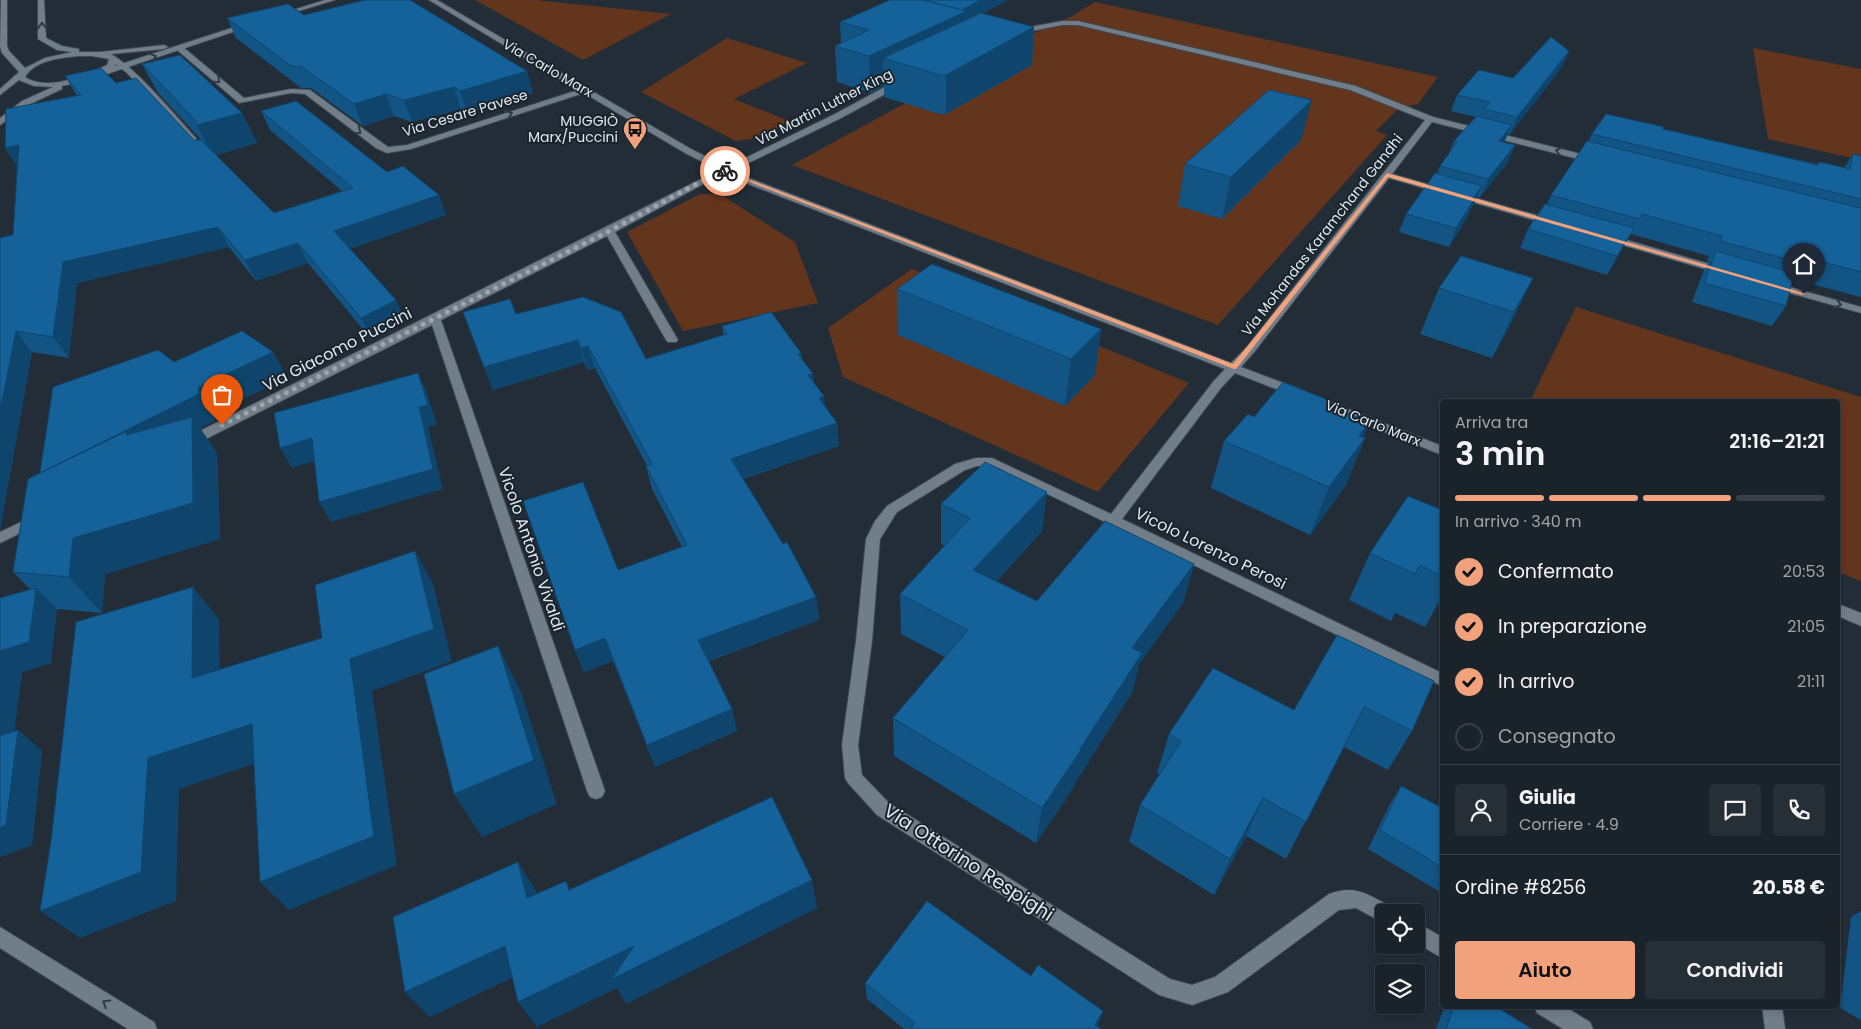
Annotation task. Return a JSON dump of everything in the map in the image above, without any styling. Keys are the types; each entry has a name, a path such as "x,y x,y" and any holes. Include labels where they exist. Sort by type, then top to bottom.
{"street":[{"path":"4,0 1,41 3,49 21,66 22,80 36,84 60,83 88,77 111,66 114,60 112,57"},
{"path":"41,0 42,39 60,48 86,53"},
{"path":"310,5 317,0"},
{"path":"268,19 332,0"},
{"name":"Via Carlo Marx","path":"432,0 688,151 726,171 1234,367 1440,450"},
{"path":"0,122 31,99 88,77 180,49 259,22"},
{"path":"1006,34 1062,23 1078,24 1353,88 1430,119 1600,161"},
{"path":"0,93 22,73 47,60 86,53 165,46 213,37"},
{"name":"Via Cesare Pavese","path":"180,49 242,101 258,100 287,92 308,92 378,146 387,150 408,147 585,90"},
{"path":"100,53 112,57 130,71 201,148"},
{"name":"Via Martin Luther King","path":"726,171 908,79"},
{"name":"Via Mohandas Karamchand Gandhi","path":"1234,367 1430,119"},
{"name":"Via Giacomo Puccini","path":"176,448 609,231 704,180 726,171"},
{"path":"1387,175 1568,226"},
{"path":"609,231 672,340"},
{"path":"1596,235 1738,275"},
{"path":"1766,283 1861,310"},
{"name":"Vicolo Antonio Vivaldi","path":"435,318 596,791"},
{"name":"Vicolo Lorenzo Perosi","path":"1234,367 1217,385 1113,520 1440,679"},
{"name":"Via Ottorino Respighi","path":"1113,520 992,462 976,462 960,468 892,509 880,525 873,539 864,641 850,745 854,778 883,809 1166,988 1192,995 1221,986 1336,902 1358,899 1375,909"},
{"path":"0,538 44,516"},
{"path":"1840,611 1861,620"},
{"path":"0,937 147,1029"},
{"path":"1425,938 1440,947"},
{"path":"1549,1009 1583,1029"},
{"path":"1772,1009 1775,1029"}],"shaded area":[{"path":"475,0 535,0 671,14 583,60"},
{"path":"1095,2 1438,77 1418,104 1399,108 1376,131 1387,135 1218,325 792,165 1028,36 1072,16"},
{"path":"727,38 807,63 734,99 792,122 751,139 736,141 641,92"},
{"path":"1753,48 1861,69 1861,160 1768,139"},
{"path":"700,194 720,194 795,242 818,303 683,331 627,232"},
{"path":"912,269 1189,383 1098,492 843,377 828,328"},
{"path":"1576,307 1861,397 1861,581 1840,573 1840,399 1531,399"}],"building":[{"path":"365,0 410,0 527,71 460,91 454,87 404,100 386,94 354,104 302,67 291,66 227,18 288,4 304,15"},
{"path":"890,0 924,0 967,11 869,56 835,46 869,30 840,22"},
{"path":"924,0 981,0 962,10"},
{"path":"981,13 1034,27 946,75 940,75 883,58"},
{"path":"1551,37 1569,51 1517,117 1484,109 1490,102 1457,95 1479,70 1513,78"},
{"path":"180,55 242,113 197,125 196,121 142,64"},
{"path":"101,68 116,83 136,78 194,140 201,140 274,213 353,188 261,111 296,101 387,172 403,166 439,195 334,231 396,300 361,318 298,243 245,260 218,227 63,262 53,337 16,331 0,411 0,238 13,235 19,145 5,148 6,109 81,95 65,76"},
{"path":"1269,90 1312,100 1231,177 1185,164"},
{"path":"1606,114 1818,165 1819,162 1850,169 1853,154 1861,156 1861,199 1592,134"},
{"path":"1477,116 1512,125 1499,141 1515,145 1488,179 1440,166 1457,142 1454,141"},
{"path":"1587,141 1861,208 1861,272 1800,256 1798,262 1720,241 1722,236 1642,214 1639,219 1551,195"},
{"path":"1435,173 1482,186 1456,228 1406,214"},
{"path":"1545,204 1634,228 1617,256 1528,229"},
{"path":"1716,251 1794,273 1786,306 1704,283"},
{"path":"1461,256 1533,278 1514,312 1439,288"},
{"path":"932,264 1101,329 1071,359 897,289"},
{"path":"583,297 621,312 646,359 727,334 722,326 771,312 801,353 798,354 813,374 808,375 824,396 819,398 837,423 731,459 783,544 787,542 816,597 698,640 732,709 647,745 605,638 575,650 523,501 583,482 618,570 687,545 646,466 652,464 588,346 581,348 578,340 484,367 463,312 510,299 516,314"},
{"path":"242,331 273,352 199,387 199,394 40,473 53,387 158,350 174,362"},
{"path":"418,373 428,405 419,407 433,469 319,502 312,438 280,448 274,413"},
{"path":"1283,382 1338,404 1335,408 1369,422 1359,436 1365,438 1329,487 1224,441 1248,414 1254,417"},
{"path":"192,417 193,503 73,538 69,577 13,572 28,479 125,432 127,435"},
{"path":"985,462 1047,492 973,570 1037,601 1105,521 1194,564 1132,648 1142,653 1042,808 893,718 968,630 900,594 970,518 941,504"},
{"path":"1408,496 1440,509 1440,575 1420,565 1415,574 1370,553"},
{"path":"415,551 434,629 350,659 374,836 260,882 252,724 148,758 141,872 40,911 51,841 76,622 193,587 192,678 322,638 315,585"},
{"path":"36,588 29,642 0,651 0,598"},
{"path":"1337,635 1434,681 1412,731 1364,707 1306,822 1263,798 1230,859 1140,805 1181,741 1169,734 1213,668 1294,710"},
{"path":"498,646 534,760 454,794 424,674"},
{"path":"18,730 6,825 0,828 0,736"},
{"path":"1401,786 1440,807 1440,866 1380,830"},
{"path":"772,797 812,880 612,979 634,946 518,1002 505,946 405,992 393,917 518,862 527,898 566,881 569,890"},
{"path":"927,901 1031,976 1038,965 1103,1011 1095,1025 1101,1029 910,1029 915,1023 865,983"},
{"path":"1453,1009 1500,1009 1532,1029 1446,1029"}],"way so far":[{"path":"222,425 725,171"}],"place":[{"name":"MUGGIÒ Marx/Puccini","path":"635,150"}],"route":[{"path":"725,171 1234,367 1387,175 1804,294"}]}
